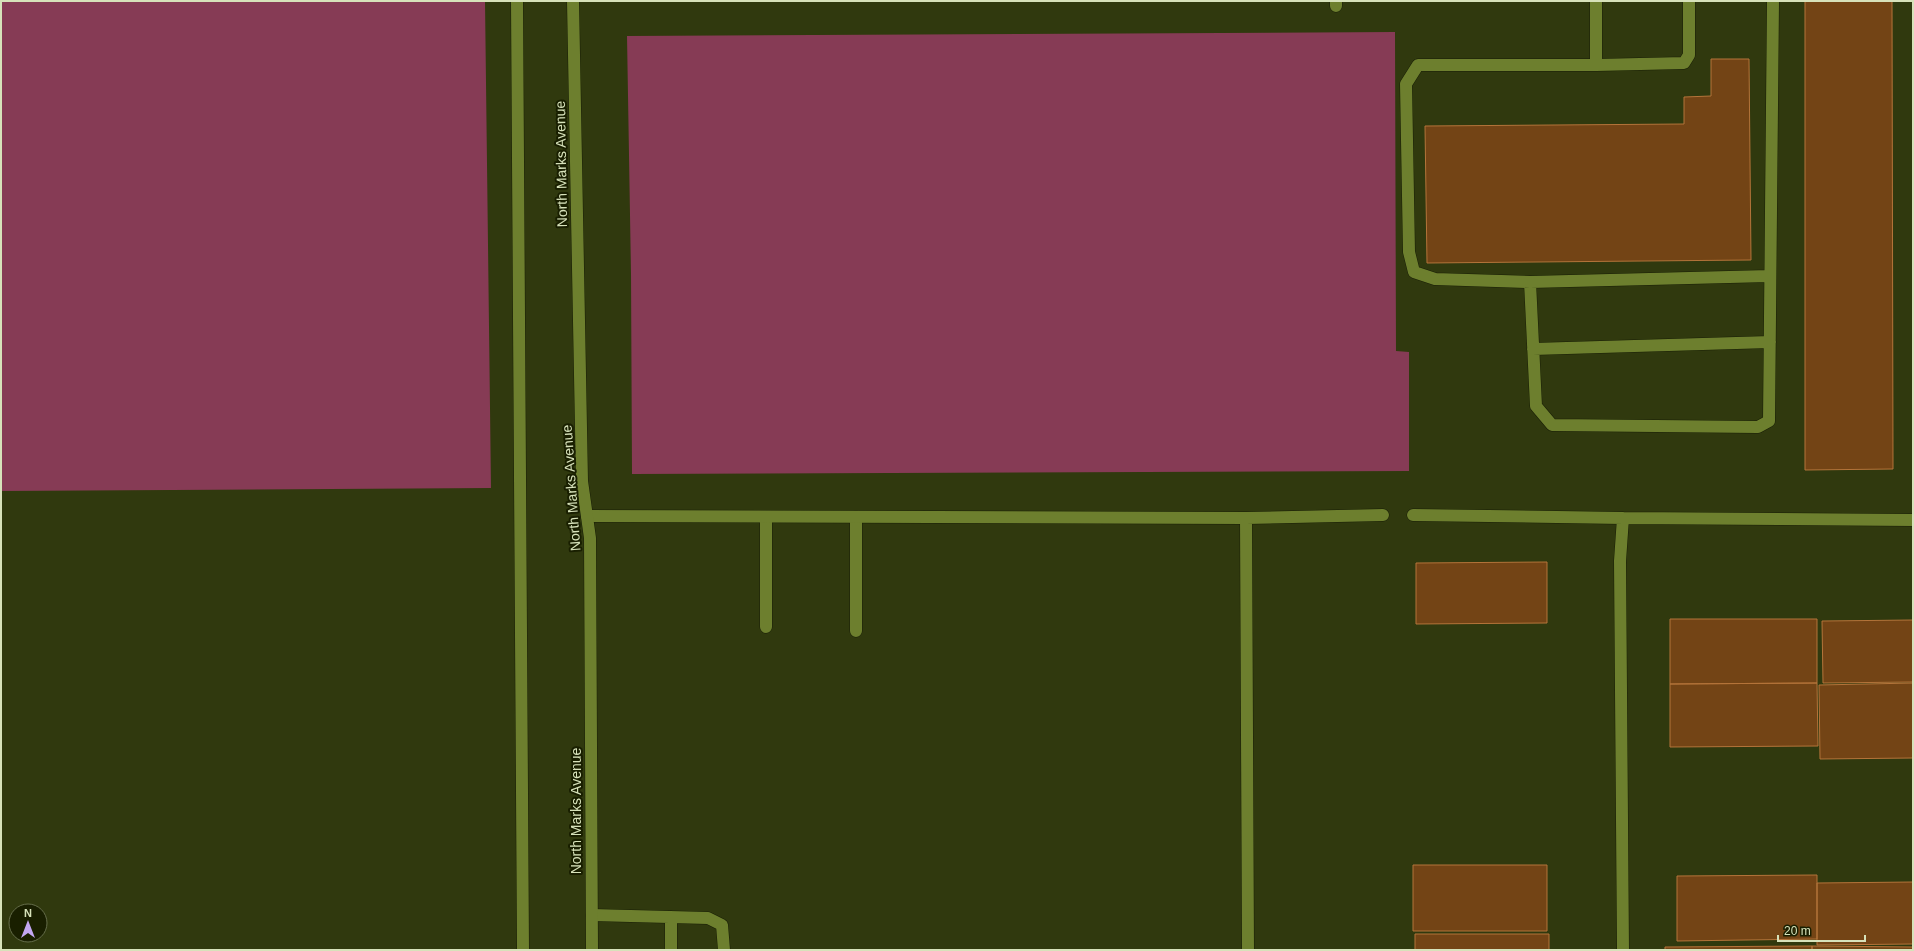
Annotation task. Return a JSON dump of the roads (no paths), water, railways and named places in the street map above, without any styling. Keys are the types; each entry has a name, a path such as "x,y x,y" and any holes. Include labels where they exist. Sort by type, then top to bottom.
{"main road":[{"path":"517,1 523,950"},
{"name":"North Marks Avenue","path":"574,1 582,481 590,538 592,950"},
{"path":"1596,1 1596,65"},
{"path":"1689,1 1689,55 1684,63 1596,65 1418,65 1406,84 1409,252 1414,272 1436,279 1530,282 1769,276"},
{"path":"1530,282 1536,406 1552,425 1758,427 1769,421 1769,276 1773,1"},
{"path":"1533,349 1770,342"},
{"path":"587,516 1246,518 1383,515"},
{"path":"1413,515 1913,520"},
{"path":"766,517 766,627"},
{"path":"856,517 856,631"},
{"path":"1246,518 1248,950"},
{"path":"1623,518 1620,561 1623,950"},
{"path":"592,915 708,918 722,925 724,950"},
{"path":"671,917 671,950"}]}
